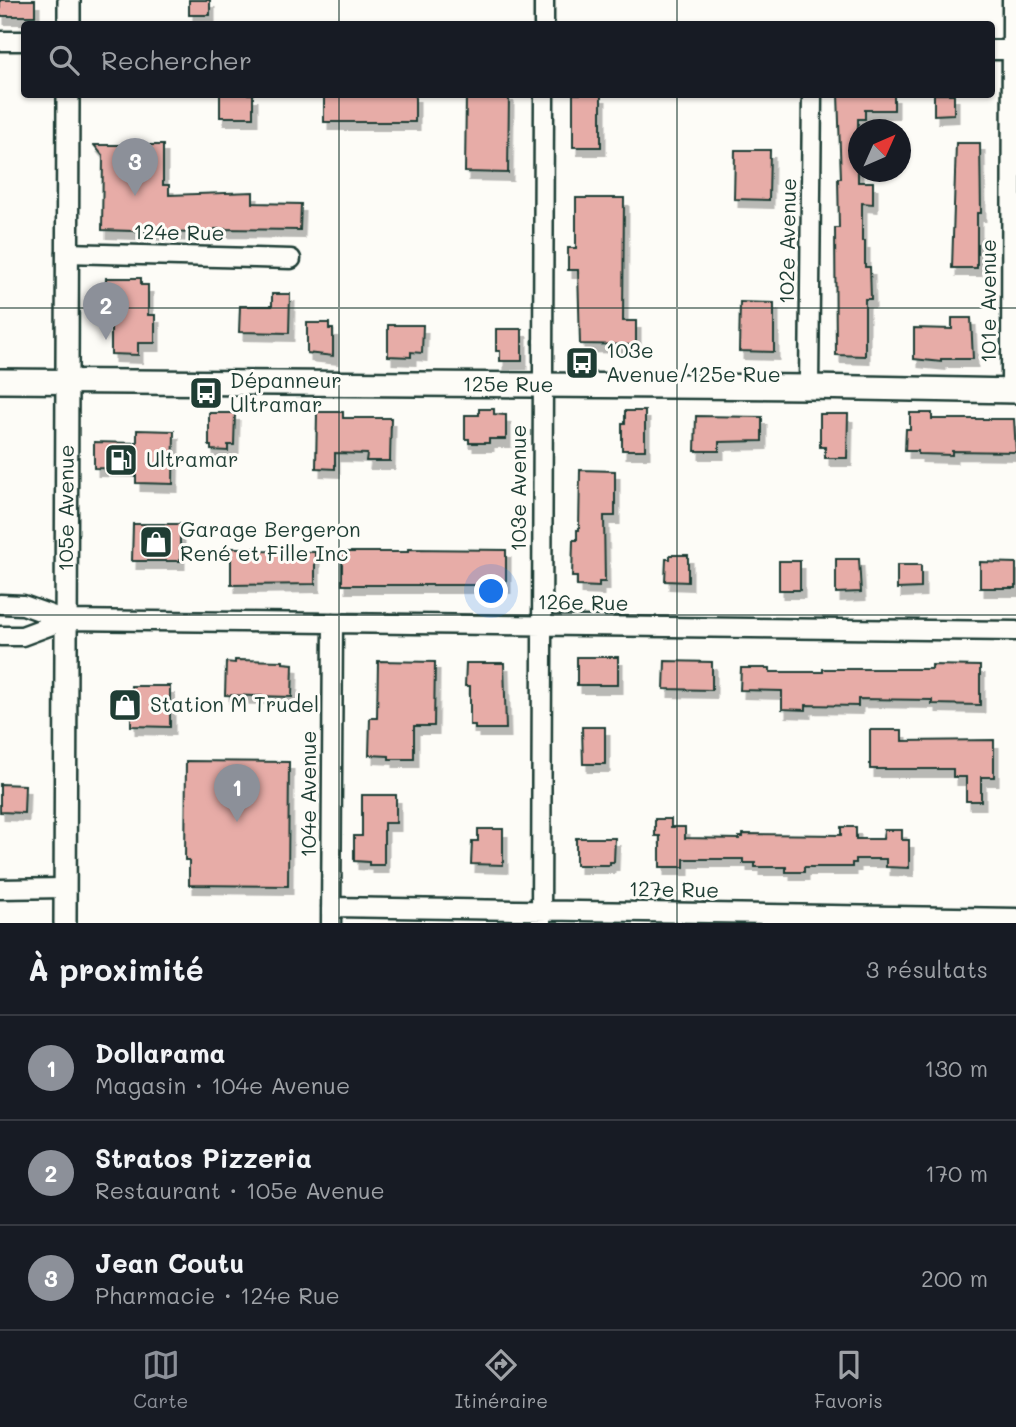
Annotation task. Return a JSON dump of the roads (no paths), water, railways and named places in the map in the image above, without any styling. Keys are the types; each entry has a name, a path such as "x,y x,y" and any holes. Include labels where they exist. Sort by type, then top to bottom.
{"main road":[{"name":"125e Rue","path":"0,381 1014,391"}],"street":[{"path":"69,0 69,21"},
{"path":"544,0 544,21"},
{"name":"101e Avenue","path":"1012,0 1014,391"},
{"path":"0,41 21,41"},
{"path":"995,50 1012,50"},
{"name":"105e Avenue","path":"65,923 68,98"},
{"name":"103e Avenue","path":"541,917 544,98"},
{"name":"102e Avenue","path":"809,387 813,98"},
{"name":"124e Rue","path":"66,253 291,259"},
{"name":"126e Rue","path":"0,604 23,605 65,620 1016,631"},
{"name":"126e Rue","path":"0,636 22,636 65,620"},
{"name":"104e Avenue","path":"331,915 333,623"},
{"path":"0,889 65,888"},
{"name":"127e Rue","path":"331,915 1016,918"}],"place":[{"name":"Jean Coutu","path":"135,196"},
{"name":"Stratos Pizzeria","path":"106,340"},
{"name":"103e Avenue/125e Rue","path":"582,363"},
{"name":"Dépanneur Ultramar","path":"206,393"},
{"name":"Ultramar","path":"121,460"},
{"name":"Garage Bergeron René et Fille Inc","path":"156,542"},
{"name":"Station M Trudel","path":"125,705"},
{"name":"Dollarama","path":"237,822"}]}
